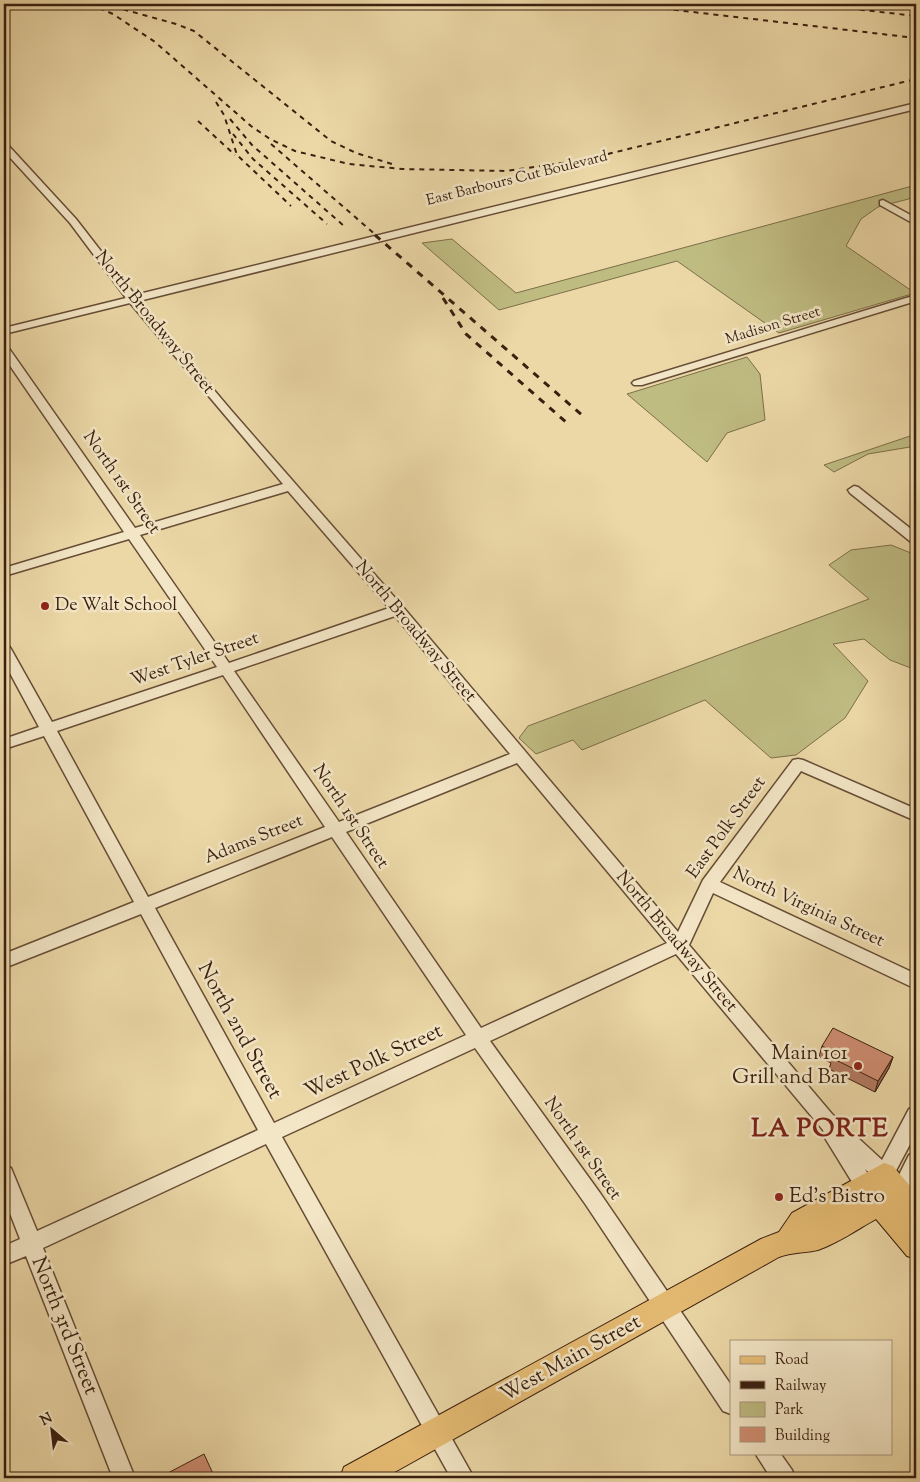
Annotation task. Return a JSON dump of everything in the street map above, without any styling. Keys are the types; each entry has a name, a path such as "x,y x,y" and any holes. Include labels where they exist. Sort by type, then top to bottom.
{"main road":[{"name":"West Main Street","path":"355,1478 770,1248 788,1241 816,1238 882,1189"},
{"path":"882,1189 916,1212"},
{"path":"882,1189 916,1247"}],"street":[{"name":"East Barbours Cut Boulevard","path":"129,295 332,240 916,96"},
{"name":"East Barbours Cut Boulevard","path":"129,295 342,248 916,106"},
{"path":"843,115 854,121"},
{"name":"North Broadway Street","path":"4,146 72,221 129,295 290,486 398,610 882,1189"},
{"path":"705,148 716,156"},
{"path":"510,196 520,204"},
{"path":"883,202 916,222"},
{"path":"332,240 342,248"},
{"path":"4,321 129,295"},
{"path":"4,331 129,295"},
{"name":"Madison Street","path":"638,383 916,298"},
{"name":"North 1st Street","path":"4,349 226,669 334,830 478,1038 593,1199 730,1402"},
{"path":"4,572 290,486"},
{"path":"854,490 916,539"},
{"name":"West Tyler Street","path":"4,744 398,610"},
{"name":"North 2nd Street","path":"4,649 143,905 463,1478"},
{"name":"Adams Street","path":"4,961 520,756"},
{"name":"East Polk Street","path":"680,946 709,884 798,764 916,815"},
{"name":"North Virginia Street","path":"709,884 916,982"},
{"name":"West Polk Street","path":"4,1256 680,946"},
{"path":"882,1189 916,1115"},
{"path":"882,1189 916,1162"},
{"name":"North 3rd Street","path":"4,1174 124,1478"},
{"path":"767,1454 784,1478"}],"green space":[{"path":"916,185 916,197 878,207 861,219 846,246 915,293 779,333 677,261 499,310 422,243 452,239 516,293"},
{"path":"747,357 760,374 765,420 727,433 707,462 627,394"},
{"path":"916,434 916,446 868,454 834,472 824,465"},
{"path":"891,545 916,555 916,670 890,660 864,639 833,644 868,681 845,718 796,755 771,758 705,700 582,750 573,740 536,754 519,738 528,726 869,599 829,565 851,550"}],"building":[{"path":"833,1028 893,1057 878,1081 832,1058 835,1053 822,1046"},
{"path":"204,1454 215,1478 168,1478 166,1474"}],"railway":[{"path":"90,4 113,14 155,42 251,126 270,139 295,151 349,164 402,169 506,171 583,160 916,79"},
{"path":"104,4 176,24 194,31 331,141 356,153 392,164"},
{"path":"624,4 916,38"},
{"path":"810,4 916,16"},
{"path":"216,102 224,115 237,155 291,206"},
{"path":"230,119 252,145 344,226"},
{"path":"198,121 235,155"},
{"path":"233,134 253,159 327,224"},
{"path":"271,144 377,236"},
{"path":"375,235 583,416"},
{"path":"443,298 466,334 567,423"}],"place":[{"name":"De Walt School","path":"45,606"},
{"name":"Main 101 Grill and Bar","path":"858,1066"},
{"name":"Ed's Bistro","path":"779,1197"}],"district":[{"name":"LA PORTE","path":"820,1129"}]}
